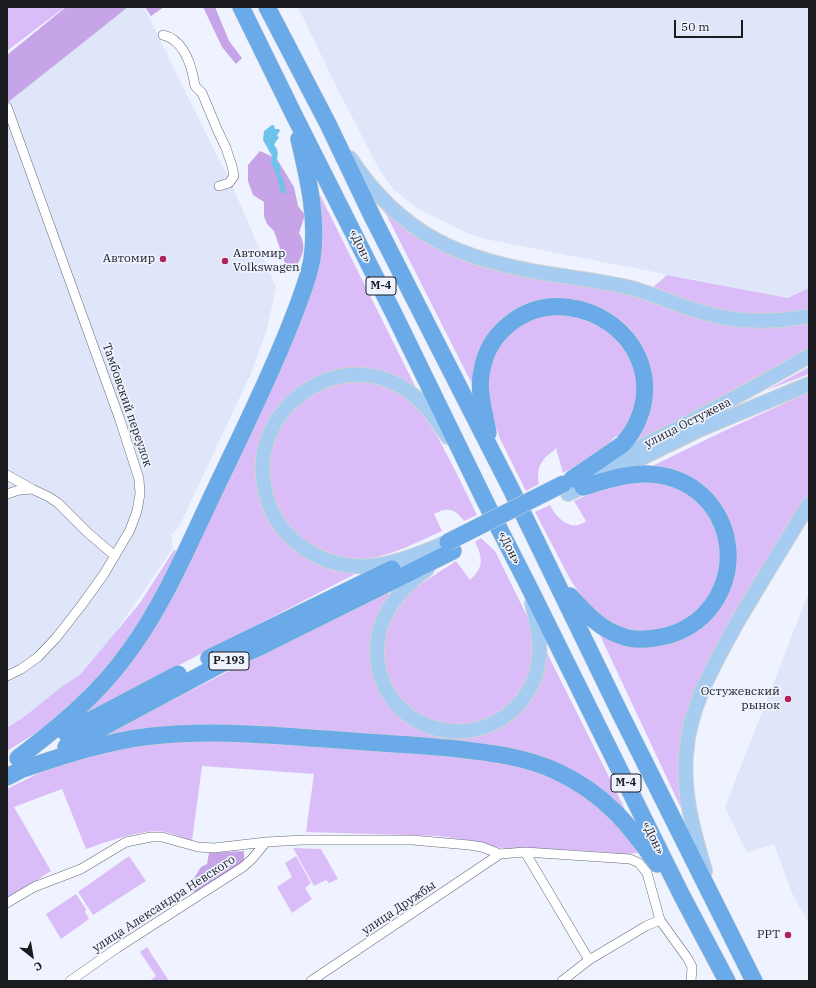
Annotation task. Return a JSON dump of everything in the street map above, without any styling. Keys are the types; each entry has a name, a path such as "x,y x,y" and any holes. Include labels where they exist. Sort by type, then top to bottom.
{"highway":[{"name":"М-4","path":"241,7 293,113"},
{"name":"М-4","path":"267,7 328,124"},
{"name":"«Дон»","path":"293,113 362,248 486,503 682,896 727,981"},
{"path":"16,764 100,687 130,650 168,587 276,362 304,287 312,258 314,229 312,203 293,113"},
{"name":"«Дон»","path":"328,124 380,232 490,447 754,981"},
{"path":"490,447 481,381 484,360 494,340 513,320 526,312 540,308 556,306 594,314 614,326 635,351 640,360 645,384 645,398 639,419 623,444 571,486"},
{"path":"553,574 570,596 593,620 605,629 618,635 641,639 661,638 684,630 698,621 709,610 722,590 728,566 727,545 724,528 714,509 693,487 672,478 647,474 614,477 571,486"},
{"name":"Р-193","path":"7,777 16,764 221,664 260,647 571,486"},
{"path":"16,764 101,745 151,736 181,733 266,735 439,747 500,755 531,762 557,772 597,796 637,835 659,867 682,896"}],"main road":[{"path":"328,124 358,170 400,216 434,240 460,252 478,259 513,268 628,287 702,313 716,316 743,320 771,321 809,316"},
{"name":"улица Остужева","path":"571,486 635,450 736,398 809,356"},
{"path":"451,547 381,565 355,566 333,563 321,559 310,553 285,533 274,517 266,499 262,480 261,471 263,453 270,431 286,407 301,393 320,382 331,378 359,375 393,382 414,396 430,412 466,461"},
{"name":"улица Остужева","path":"571,486 809,384"},
{"path":"711,895 686,797 686,754 690,729 700,697 715,662 760,584 809,504"},
{"path":"451,547 397,596 387,610 378,638 377,662 383,686 398,706 417,722 427,727 457,732 477,730 495,723 505,717 528,692 535,678 540,656 537,624 528,585"}],"street":[{"path":"163,36 168,37 177,43 185,54 195,86 202,93 226,148 234,176 229,183 219,186"},
{"name":"Тамбовский переулок","path":"7,107 120,420 139,479 140,498 138,511 130,530 115,556 81,606 56,638 38,657 21,669 7,676"},
{"path":"7,475 58,503 88,533 115,556"},
{"path":"7,494 19,490 32,489"},
{"path":"7,903 34,887 80,868 126,842 150,837 162,837 198,847 214,848 266,842 356,839 442,842 482,847 500,854 525,852 630,859 639,863 650,880 660,920 678,944 692,967 690,981"},
{"name":"улица Александра Невского","path":"70,981 117,948 243,867 252,859 266,842"},
{"path":"525,852 589,960"},
{"name":"улица Дружбы","path":"311,981 500,854"},
{"path":"562,981 589,960 646,926 660,920"}],"shaded area":[{"path":"7,7 65,7 7,51"},
{"path":"66,7 128,7 7,103 7,55"},
{"path":"128,7 144,7 222,166 224,167 276,287 267,329 252,371 179,527 171,534 173,548 82,681 7,748 7,98"},
{"path":"145,7 164,7 151,16"},
{"path":"202,7 215,7 229,41 242,58 236,64 222,47"},
{"path":"298,7 809,7 809,289 788,298 490,240 467,233 420,210 393,189 379,169 338,90"},
{"path":"260,151 277,159 294,187 298,206 305,215 299,233 303,242 303,250 296,267 287,269 274,231 267,224 264,216 264,202 253,195 248,181 248,165"},
{"path":"319,193 418,392 420,411 436,434 477,515 464,521 457,513 450,510 443,510 434,514 442,531 412,545 382,556 359,560 359,572 125,693 81,718 111,683 288,344 317,194"},
{"path":"385,212 426,243 452,256 481,267 518,275 615,290 739,327 775,327 809,322 809,350 739,386 705,407 632,444 616,436 591,457 563,473 556,448 540,465 538,474 539,484 526,491 500,439 491,410 473,386"},
{"path":"667,275 788,298 809,288 809,309 795,313 777,315 731,313 693,303 652,288"},
{"path":"809,367 809,374 767,390"},
{"path":"809,392 809,495 708,664 681,808 583,599 570,579 535,512 550,505 560,519 570,525 581,524 586,521 574,501 648,468"},
{"path":"481,538 495,551 623,805 639,850 638,853 627,854 575,850 512,850 480,842 439,836 306,832 314,774 202,766 192,841 165,832 157,831 126,836 86,849 62,789 14,807 51,871 7,899 7,789 49,768 133,720 292,639 383,590 401,602 420,585 456,561 470,580 478,571 480,566 480,553 475,542"},
{"path":"174,550 179,552 144,617 98,681 47,726 7,751 7,728 24,717 64,685 80,675 140,603"},
{"name":"Остужевский рынок","path":"809,592 809,924 792,893 774,844 747,853 725,807"},
{"path":"293,848 321,849 338,879 329,883 326,880 314,886"},
{"path":"244,851 244,863 199,894 193,891 191,883 201,867 207,864 209,853"},
{"path":"129,856 146,881 93,915 78,892"},
{"path":"296,856 311,883 305,888 312,899 292,913 277,887 292,877 285,863"},
{"path":"76,894 86,909 85,912 89,919 61,939 46,914"},
{"path":"147,947 169,981 150,981 156,976 140,952"}],"water":[{"path":"274,125 275,129 279,129 280,131 277,135 279,138 274,145 278,152 276,161 280,165 280,174 283,178 286,193 281,193 278,179 271,162 272,156 263,140 264,131"}],"place":[{"name":"Автомир","path":"163,259"},
{"name":"Автомир Volkswagen","path":"225,261"},
{"name":"Остужевский рынок","path":"788,699"},
{"name":"РРТ","path":"788,935"}]}
